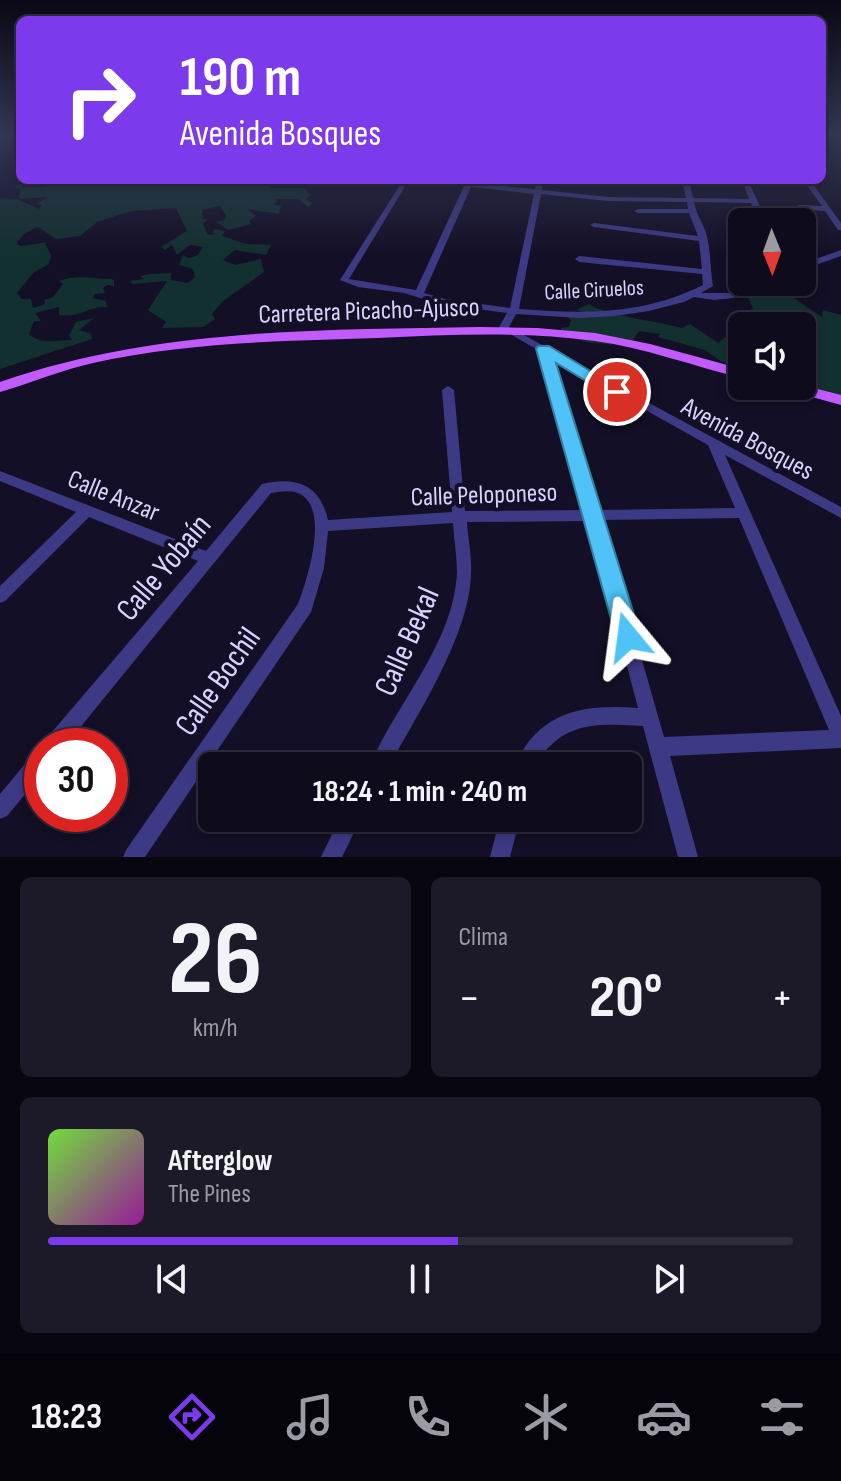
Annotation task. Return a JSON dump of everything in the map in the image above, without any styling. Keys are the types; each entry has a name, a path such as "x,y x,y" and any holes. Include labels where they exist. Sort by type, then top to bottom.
{"main road":[{"name":"Carretera Picacho-Ajusco","path":"0,387 86,358 180,342 506,330 624,342 728,370"},
{"path":"816,393 841,400"}],"street":[{"name":"Calle Ciruelos","path":"403,184 344,276 349,283 442,302 514,310 608,312 650,307 694,294 728,295"},
{"path":"418,295 470,184"},
{"path":"477,184 537,193 751,201"},
{"path":"506,330 514,310 539,184"},
{"path":"686,184 688,200 703,239 708,286 694,294"},
{"path":"746,184 755,208"},
{"path":"809,184 841,228"},
{"path":"799,207 825,209"},
{"path":"638,211 692,211"},
{"path":"594,225 703,239"},
{"path":"816,262 841,253"},
{"path":"579,259 707,272"},
{"name":"Avenida Bosques","path":"506,330 841,513"},
{"path":"543,349 594,515 688,857"},
{"name":"Calle Bekal","path":"386,752 445,642 461,602 464,573 448,390"},
{"path":"659,747 841,738 714,444"},
{"name":"Calle Anzar","path":"1,478 210,559"},
{"name":"Calle Yobaín","path":"68,728 267,488 281,484 306,491 318,506 322,526"},
{"path":"0,596 87,510"},
{"name":"Calle Peloponeso","path":"322,526 459,517 743,513"},
{"name":"Calle Bochil","path":"133,857 305,607 317,574 322,526"},
{"path":"532,752 539,739 559,723 607,715 651,718"},
{"path":"0,809 24,780"},
{"path":"331,857 344,832"},
{"path":"500,857 506,832"}],"green space":[{"path":"25,184 22,187 45,187 49,184 272,184 270,188 305,188 311,195 305,199 312,203 308,207 298,199 276,199 277,203 272,204 281,206 279,214 248,209 256,216 249,221 251,224 228,230 216,222 224,220 226,215 220,206 202,210 203,219 207,219 203,224 208,235 216,234 212,233 215,229 225,231 222,236 246,244 271,245 266,255 235,250 223,260 235,265 261,259 264,272 223,301 212,314 215,319 203,327 162,328 166,322 148,310 167,281 133,284 130,281 144,279 140,276 150,274 171,273 171,280 188,283 195,277 193,269 179,265 183,255 189,258 198,255 203,247 190,245 177,255 172,245 165,250 161,247 187,231 176,208 131,211 97,222 80,236 56,239 38,227 28,232 17,244 49,242 45,244 51,255 49,264 33,273 17,293 22,299 31,299 33,308 53,297 63,284 59,281 66,279 111,279 114,286 107,285 103,288 105,293 95,294 93,298 106,301 107,307 67,315 59,315 59,307 35,313 41,321 34,321 29,334 43,341 72,340 69,336 76,322 94,318 79,330 91,334 92,339 0,369 0,198 17,199 39,209 42,205 37,204 47,197 19,199 20,189 14,187"},
{"path":"747,296 791,296 815,312 739,312 753,309"},
{"path":"589,304 620,315 682,328 690,324 718,343 728,335 728,364 705,350 658,337 660,334 639,331 629,346 586,342 561,333 561,328 569,327 571,320 566,316 585,312 576,310"},
{"path":"823,310 841,315 841,397 816,390 816,313 822,317"}],"route":[{"path":"617,392 543,349 628,637"}]}
